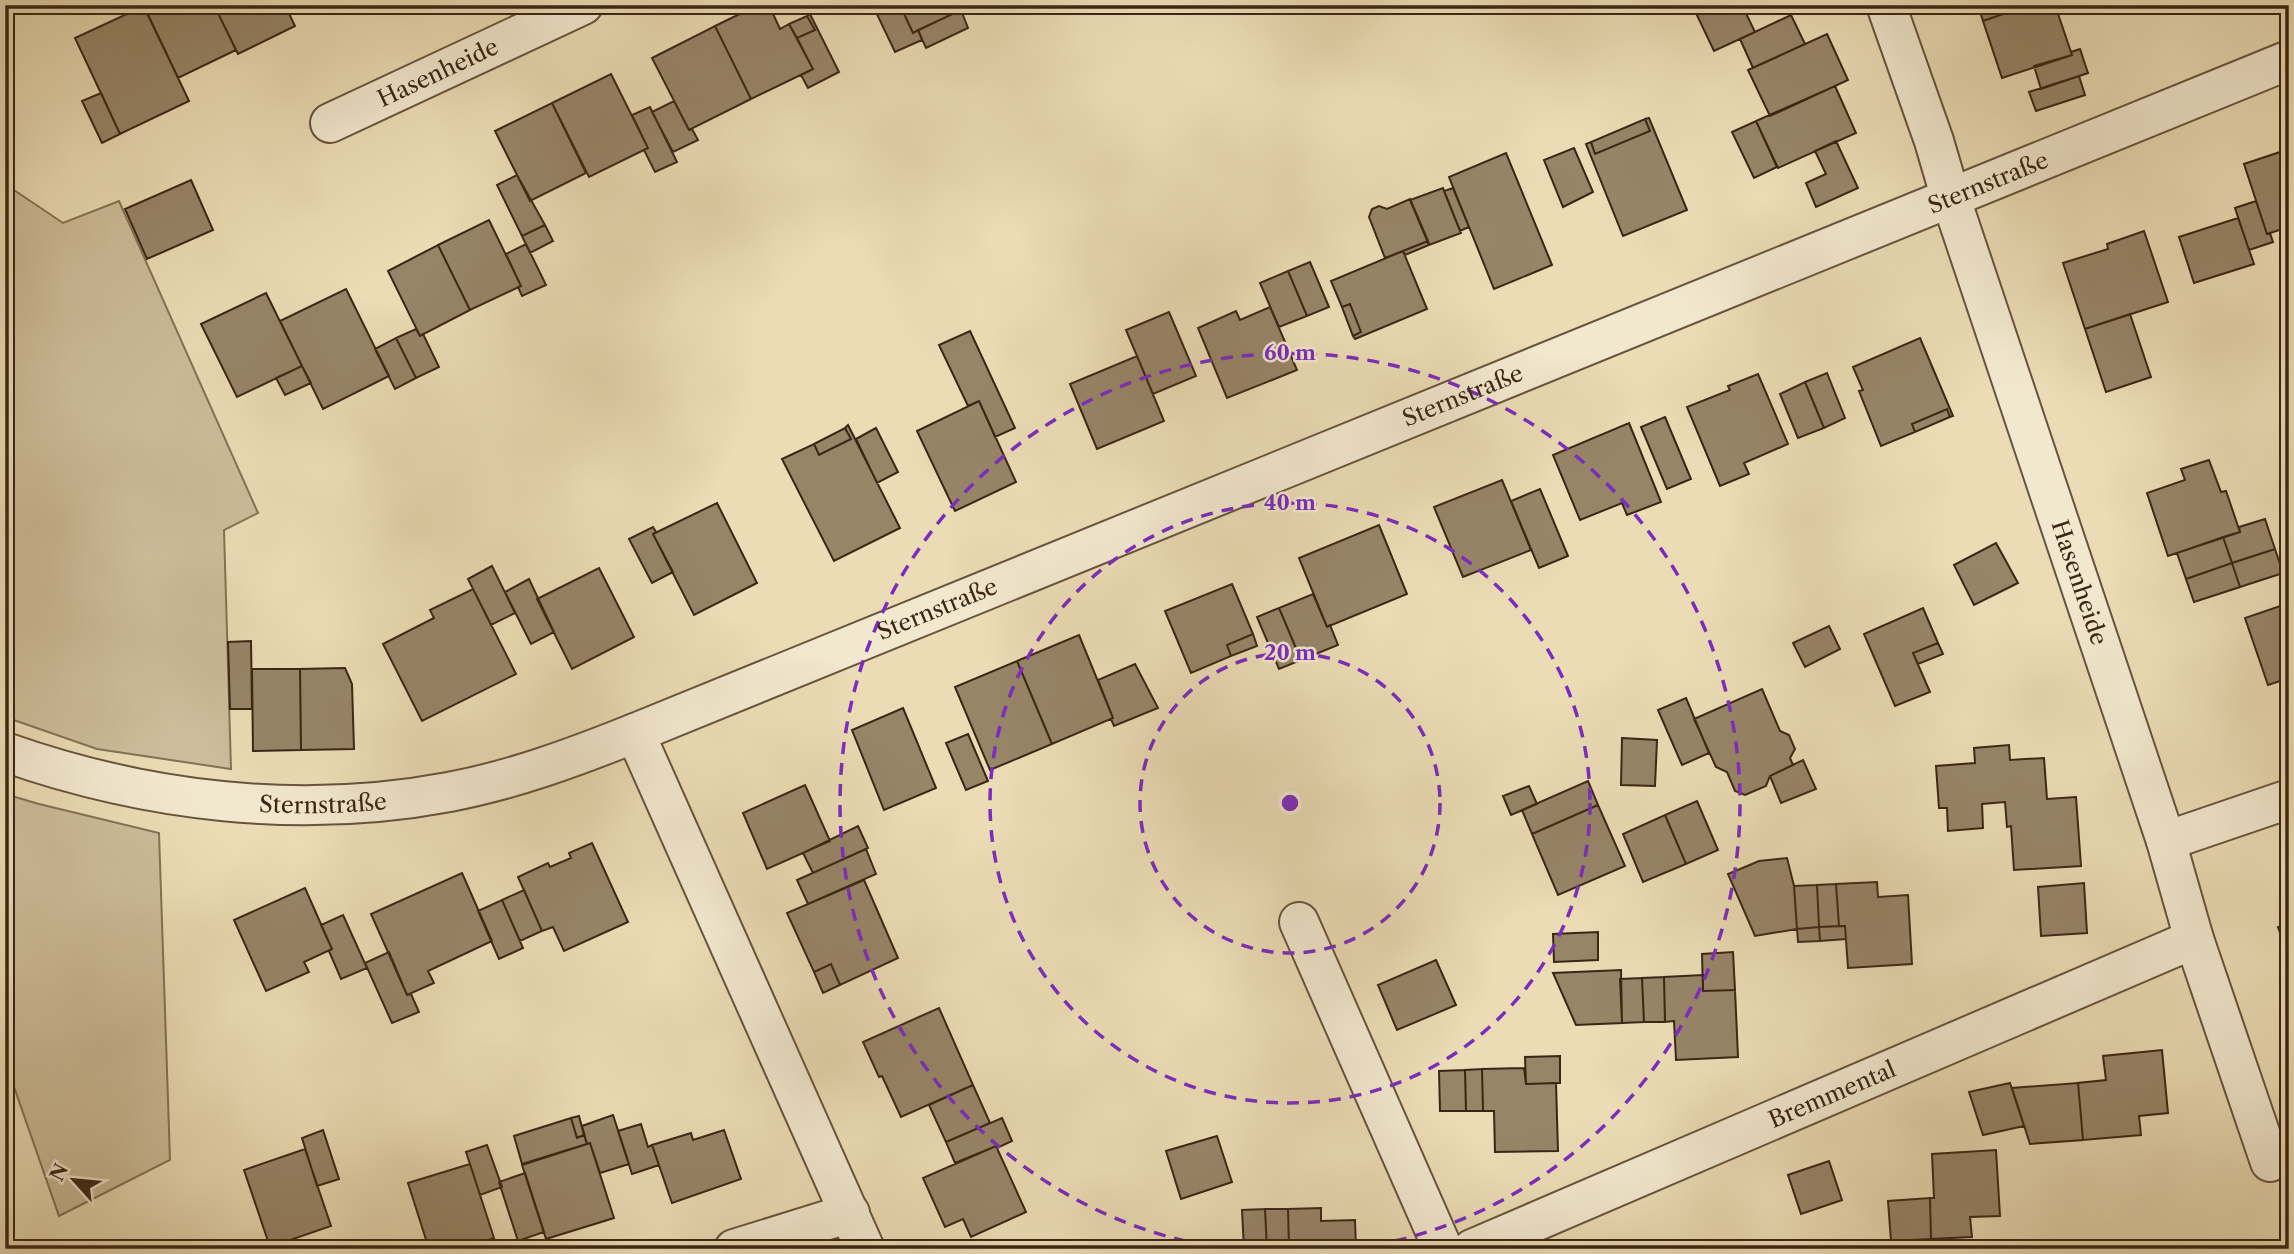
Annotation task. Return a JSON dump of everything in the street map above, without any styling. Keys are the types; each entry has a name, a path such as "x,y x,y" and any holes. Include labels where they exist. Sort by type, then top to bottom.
{"street":[{"name":"Hasenheide","path":"330,123 583,5"},
{"name":"Hasenheide","path":"1886,5 1934,141 2166,841 2194,939 2270,1162"},
{"name":"Sternstraße","path":"5,752 134,789 214,802 307,806 376,803 450,792 513,776 635,733 1106,539 2289,60"},
{"path":"635,733 865,1249"},
{"path":"2166,841 2289,799"},
{"path":"1299,922 1443,1249"},
{"name":"Bremmental","path":"1472,1249 2194,939"},
{"path":"734,1249 850,1213"}],"shaded area":[{"path":"5,184 63,223 119,201 258,513 224,530 231,769 97,749 5,717"},
{"path":"5,794 159,833 170,1160 59,1216 5,1061"}],"building":[{"path":"143,5 214,5 236,50 178,78"},
{"path":"214,5 285,5 295,26 238,54"},
{"path":"348,5 370,5 352,14"},
{"path":"758,5 769,5 780,29 789,24 813,69 751,99 715,26"},
{"path":"881,5 900,5 913,33 918,30 922,40 895,52 874,8"},
{"path":"900,5 971,5 913,33"},
{"path":"1701,5 1742,5 1755,32 1714,51 1694,9"},
{"path":"1978,5 2029,5 1983,21"},
{"path":"2029,5 2055,5 2072,55 2002,78 1983,21"},
{"path":"144,6 189,101 120,134 75,38"},
{"path":"961,10 968,28 926,48 918,30"},
{"path":"810,14 839,72 808,88 801,75 813,69 797,38 815,30 807,16"},
{"path":"1791,15 1805,44 1753,68 1740,39"},
{"path":"807,16 815,30 797,38 789,24"},
{"path":"715,26 751,99 689,130 652,58"},
{"path":"1827,34 1848,80 1770,116 1748,70"},
{"path":"2080,49 2088,73 2041,89 2034,66 2072,55 2071,52"},
{"path":"611,74 648,148 589,177 552,103"},
{"path":"2079,76 2085,95 2036,111 2029,92"},
{"path":"1835,86 1856,133 1778,168 1756,121"},
{"path":"101,93 120,134 102,143 82,101"},
{"path":"674,101 689,130 692,129 698,140 673,152 652,112"},
{"path":"552,103 586,173 530,201 495,131"},
{"path":"650,107 677,162 655,172 644,150 648,148 632,115"},
{"path":"1649,118 1687,210 1623,236 1586,144 1591,142 1595,154 1650,131 1645,119"},
{"path":"1645,119 1650,131 1595,154 1591,142"},
{"path":"1756,121 1777,167 1754,178 1732,132"},
{"path":"1836,141 1858,188 1816,207 1806,183 1826,174 1815,151"},
{"path":"1574,148 1593,192 1563,207 1544,160"},
{"path":"2289,149 2289,227 2267,234 2244,164"},
{"path":"1506,153 1552,265 1494,289 1449,177"},
{"path":"517,175 545,225 522,236 497,185"},
{"path":"191,180 213,230 147,259 125,209"},
{"path":"1443,188 1461,233 1429,245 1410,200"},
{"path":"1453,188 1469,227 1460,231 1444,191"},
{"path":"1410,199 1428,241 1385,258 1369,217 1372,209 1379,206 1387,209"},
{"path":"2256,201 2267,234 2270,233 2273,242 2249,250 2235,208"},
{"path":"2238,218 2254,264 2194,283 2179,237"},
{"path":"489,220 521,286 470,310 438,245"},
{"path":"545,225 553,241 530,253 522,236"},
{"path":"2144,231 2168,302 2085,329 2063,263 2108,249 2107,244"},
{"path":"1428,241 1429,245 1405,255 1403,251"},
{"path":"526,244 546,285 522,296 518,287 521,286 506,254"},
{"path":"438,245 470,310 420,336 388,271"},
{"path":"1403,251 1427,309 1355,339 1353,336 1361,332 1350,304 1342,307 1331,281"},
{"path":"1310,262 1329,307 1307,316 1288,271"},
{"path":"1288,271 1307,316 1279,327 1260,283"},
{"path":"346,289 389,376 323,409 280,321"},
{"path":"266,293 302,366 237,397 201,324"},
{"path":"1350,304 1361,332 1353,336 1342,307"},
{"path":"1270,307 1297,370 1227,398 1198,328 1236,311 1240,320"},
{"path":"1169,312 1196,376 1153,394 1126,330"},
{"path":"2130,314 2151,377 2106,392 2085,329"},
{"path":"416,329 420,336 423,334 439,367 416,378 396,338"},
{"path":"970,331 1015,428 995,437 979,401 968,406 939,345"},
{"path":"396,338 416,378 395,389 375,349"},
{"path":"1920,338 1953,416 1950,417 1947,409 1912,424 1915,432 1881,446 1859,391 1863,390 1853,367"},
{"path":"1137,356 1164,421 1097,449 1070,384"},
{"path":"302,366 311,383 285,395 276,378"},
{"path":"1827,373 1845,418 1824,428 1805,382"},
{"path":"1758,374 1788,444 1744,463 1749,474 1720,486 1687,407 1730,390 1728,386"},
{"path":"1805,382 1824,428 1798,438 1780,394"},
{"path":"979,401 1016,482 955,511 917,431"},
{"path":"1947,409 1950,417 1915,432 1912,424"},
{"path":"1665,417 1691,479 1667,489 1641,427"},
{"path":"1629,423 1661,502 1627,515 1622,503 1580,520 1553,455"},
{"path":"848,425 900,528 834,561 782,459 814,444 819,455 851,439 845,428"},
{"path":"845,428 851,439 819,455 814,444"},
{"path":"876,428 898,472 877,483 856,439"},
{"path":"2209,460 2221,492 2226,491 2240,532 2168,556 2147,493 2185,480 2181,469"},
{"path":"1502,480 1531,550 1463,577 1434,507"},
{"path":"1540,489 1568,556 1539,568 1511,501"},
{"path":"717,503 757,583 694,615 653,534"},
{"path":"2265,519 2275,549 2232,563 2223,537 2240,532 2239,527"},
{"path":"1379,525 1407,594 1327,627 1299,558"},
{"path":"653,527 656,532 653,534 673,572 652,583 629,539"},
{"path":"2223,537 2232,563 2186,579 2177,553"},
{"path":"1996,543 2018,583 1974,605 1954,565"},
{"path":"2275,549 2283,573 2240,587 2232,563"},
{"path":"2232,563 2240,587 2194,602 2186,579"},
{"path":"492,566 515,613 491,625 468,579"},
{"path":"599,568 634,637 572,669 537,599"},
{"path":"529,579 554,632 531,644 505,592"},
{"path":"1232,584 1253,634 1227,645 1231,656 1191,673 1165,611"},
{"path":"473,589 516,674 422,721 383,644 434,618 430,610"},
{"path":"1313,594 1338,645 1301,660 1279,608"},
{"path":"2289,603 2289,678 2268,685 2245,618"},
{"path":"1279,608 1301,660 1279,669 1257,617"},
{"path":"1923,608 1938,643 1913,653 1930,692 1895,706 1864,634"},
{"path":"1829,626 1840,649 1805,667 1793,643"},
{"path":"1253,634 1257,646 1231,656 1227,645"},
{"path":"1079,635 1113,718 1052,744 1017,661"},
{"path":"251,641 252,709 230,709 228,642"},
{"path":"1938,643 1943,654 1918,664 1913,653"},
{"path":"1017,661 1052,744 990,770 955,687"},
{"path":"1135,664 1158,708 1114,726 1098,680"},
{"path":"345,668 352,684 354,749 301,750 300,669"},
{"path":"252,669 300,669 301,750 253,751"},
{"path":"1762,689 1780,731 1789,735 1795,749 1790,758 1793,765 1770,776 1766,786 1745,795 1735,791 1727,772 1716,767 1694,719"},
{"path":"1686,698 1709,753 1682,765 1658,710"},
{"path":"903,708 936,788 884,810 852,730"},
{"path":"968,734 988,781 966,790 946,743"},
{"path":"1622,738 1657,740 1655,786 1621,785"},
{"path":"2009,745 2010,760 2044,758 2047,799 2076,797 2081,866 2014,870 2011,826 2007,827 2005,802 1982,804 1983,828 1948,831 1947,808 1939,808 1936,766 1975,763 1974,748"},
{"path":"1803,760 1816,789 1781,803 1770,776"},
{"path":"1588,781 1598,805 1532,834 1522,810"},
{"path":"805,785 830,841 767,869 743,813"},
{"path":"1529,786 1537,804 1511,815 1503,796"},
{"path":"1697,801 1718,850 1686,864 1665,815"},
{"path":"1598,805 1625,866 1558,895 1532,834"},
{"path":"1665,815 1686,864 1643,882 1623,834"},
{"path":"858,826 868,848 813,873 803,853"},
{"path":"592,843 628,922 564,951 553,927 542,931 518,877 548,863 550,867 571,858 569,853"},
{"path":"866,849 876,874 808,904 797,880"},
{"path":"1787,858 1794,886 1797,929 1755,936 1728,874 1759,861"},
{"path":"462,873 492,941 428,971 434,983 407,995 371,914"},
{"path":"864,880 898,958 840,985 831,964 814,972 787,913"},
{"path":"1877,882 1878,897 1908,895 1912,964 1848,968 1845,926 1839,926 1836,884"},
{"path":"2084,883 2087,933 2041,936 2038,887"},
{"path":"1836,884 1839,926 1819,927 1817,885"},
{"path":"1817,885 1819,927 1797,929 1794,886"},
{"path":"305,888 332,949 304,962 309,972 266,991 234,920"},
{"path":"524,890 542,931 520,941 502,900"},
{"path":"502,900 523,948 499,959 478,911"},
{"path":"343,915 367,968 341,979 321,925"},
{"path":"2289,923 2289,958 2278,927"},
{"path":"1845,926 1846,939 1820,941 1819,927"},
{"path":"1819,927 1820,941 1798,942 1797,929"},
{"path":"1598,932 1598,960 1554,962 1553,934"},
{"path":"389,952 407,995 411,994 419,1012 392,1023 365,963"},
{"path":"1733,952 1735,990 1703,991 1702,954"},
{"path":"1436,960 1456,1005 1397,1030 1378,985"},
{"path":"2289,960 2289,979 2282,962"},
{"path":"831,964 840,985 823,993 814,972"},
{"path":"1621,970 1622,1023 1576,1025 1553,973"},
{"path":"1703,975 1703,991 1735,990 1738,1057 1676,1060 1674,1021 1665,1022 1664,977"},
{"path":"1664,977 1665,1022 1644,1022 1642,978"},
{"path":"1642,978 1644,1022 1622,1023 1620,979"},
{"path":"939,1008 973,1085 901,1117 863,1042"},
{"path":"2162,1050 2168,1113 2139,1116 2141,1135 2083,1140 2078,1083 2106,1080 2103,1056"},
{"path":"1560,1056 1560,1083 1526,1084 1525,1057"},
{"path":"1524,1068 1526,1084 1556,1083 1558,1151 1495,1152 1494,1111 1483,1111 1482,1069"},
{"path":"1482,1069 1483,1111 1466,1111 1465,1070"},
{"path":"1465,1070 1466,1111 1440,1111 1439,1071"},
{"path":"2010,1083 2024,1126 1983,1135 1969,1092"},
{"path":"2078,1083 2083,1140 2030,1144 2012,1088"},
{"path":"973,1085 990,1123 946,1142 929,1105"},
{"path":"613,1115 629,1164 600,1173 582,1126"},
{"path":"579,1116 584,1135 577,1138 571,1118"},
{"path":"571,1118 577,1138 584,1135 587,1144 522,1164 514,1136"},
{"path":"1002,1118 1012,1141 955,1163 946,1142"},
{"path":"641,1124 648,1147 652,1145 659,1165 632,1174 618,1131"},
{"path":"323,1130 339,1179 317,1186 302,1138"},
{"path":"724,1130 741,1179 672,1203 652,1145 691,1133 693,1140"},
{"path":"1217,1136 1232,1182 1181,1199 1166,1151"},
{"path":"590,1143 614,1218 546,1239 522,1165"},
{"path":"487,1145 502,1187 480,1195 466,1152"},
{"path":"996,1146 1026,1212 971,1237 963,1219 945,1227 923,1178"},
{"path":"305,1149 331,1226 270,1247 244,1170"},
{"path":"1996,1150 2000,1216 1970,1217 1972,1237 1931,1239 1930,1198 1934,1198 1932,1154"},
{"path":"1829,1161 1842,1200 1801,1214 1788,1175"},
{"path":"470,1164 494,1238 462,1249 429,1249 408,1183"},
{"path":"525,1173 544,1232 518,1241 499,1182"},
{"path":"1930,1198 1931,1239 1891,1241 1888,1201"},
{"path":"1321,1208 1321,1221 1355,1220 1356,1249 1289,1248 1288,1209"},
{"path":"1265,1209 1267,1249 1244,1249 1242,1210"},
{"path":"1265,1209 1288,1209 1289,1248 1267,1249"},
{"path":"1819,1243 1819,1249 1762,1249"}]}
